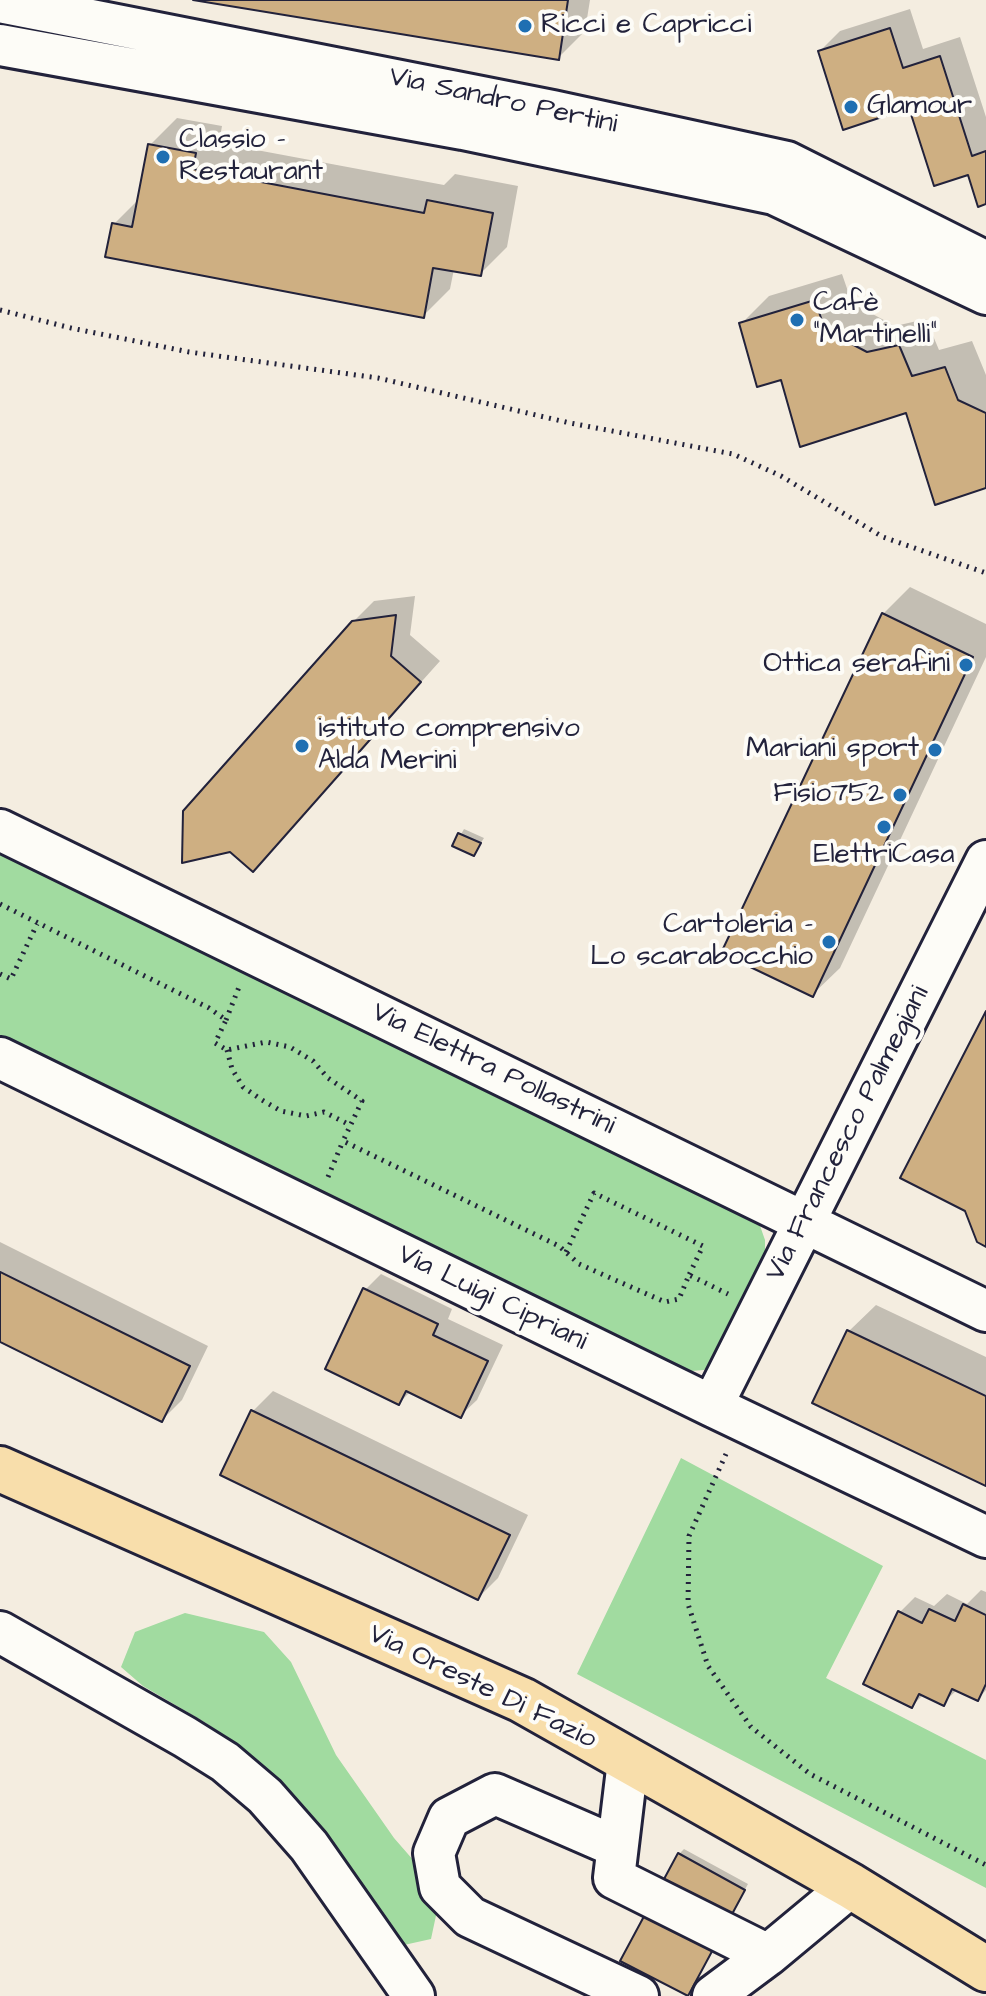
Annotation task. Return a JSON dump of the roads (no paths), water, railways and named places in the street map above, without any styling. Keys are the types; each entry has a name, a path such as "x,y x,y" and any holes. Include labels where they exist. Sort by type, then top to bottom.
{"main road":[{"name":"Via Oreste Di Fazio","path":"0,1469 522,1700 851,1886 986,1969"}],"street":[{"name":"Via Sandro Pertini","path":"0,2 553,111 787,162 986,262"},
{"name":"Via Sandro Pertini","path":"0,45 463,129 774,194 986,294"},
{"name":"Via Elettra Pollastrini","path":"0,830 986,1311"},
{"name":"Via Francesco Palmegiani","path":"727,1413 805,1222 986,861"},
{"name":"Via Luigi Cipriani","path":"0,1058 986,1537"},
{"path":"0,1632 185,1737 225,1762 265,1796 309,1846 414,1996"},
{"path":"628,1761 614,1878 768,1955"},
{"path":"617,1847 495,1794 449,1818 434,1853 440,1887 470,1917 638,1996"},
{"path":"713,1996 851,1886"}],"place":[{"name":"Ricci e Capricci","path":"525,26"},
{"name":"Glamour","path":"851,107"},
{"name":"Classio - Restaurant","path":"163,157"},
{"name":"Cafè \"Martinelli\"","path":"797,320"},
{"name":"Ottica serafini","path":"966,665"},
{"name":"istituto comprensivo Alda Merini","path":"302,746"},
{"name":"Mariani sport","path":"935,750"},
{"name":"Fisio752","path":"900,795"},
{"name":"ElettriCasa","path":"884,827"},
{"name":"Cartoleria - Lo scarabocchio","path":"829,942"}]}
